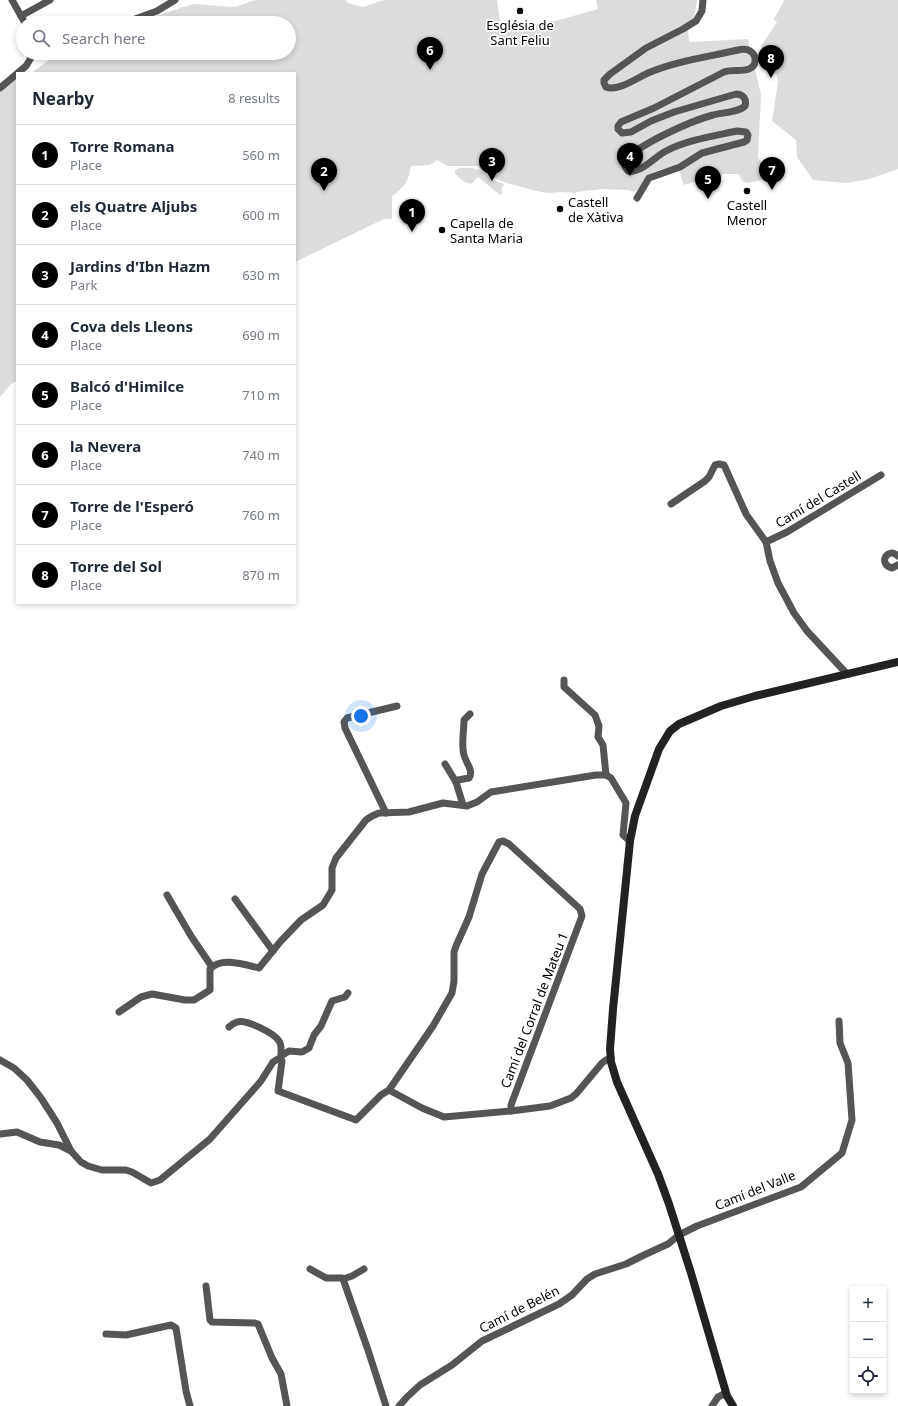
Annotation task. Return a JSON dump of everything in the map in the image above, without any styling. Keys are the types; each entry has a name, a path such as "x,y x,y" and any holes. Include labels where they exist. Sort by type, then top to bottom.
{"main road":[{"path":"733,1406 726,1393 669,1204 658,1174 613,1072 611,1058 613,1009 630,841 640,799 659,749 670,731 679,724 721,706 755,696 898,662"}],"street":[{"path":"12,0 21,16 50,0"},
{"path":"143,16 157,11 175,0"},
{"path":"636,198 649,178 680,167 702,153 747,140 748,135 746,132 737,130 671,149 634,172 628,172 625,167 625,162 630,156 671,131 707,117 739,110 746,106 746,100 742,95 736,94 667,115 628,133 622,133 618,129 621,122 654,108 724,72 748,70 753,66 755,62 754,54 745,49 738,50 673,64 650,72 619,87 611,89 606,87 604,80 619,68 654,43 696,21 702,11 703,0"},
{"path":"18,72 26,66 30,60"},
{"path":"0,88 16,74"},
{"name":"Camí del Castell","path":"671,504 705,481 715,465 724,465 746,514 766,542 770,561 778,583 794,613 807,631 847,674"},
{"name":"Camí del Castell","path":"766,542 787,532 881,475"},
{"path":"898,556 892,553 884,558 888,567 892,568 898,565"},
{"path":"564,680 564,687 595,715 599,726 598,737 603,745 606,775"},
{"path":"386,813 345,728 344,722 347,718 397,706"},
{"path":"456,782 458,780 469,778 471,775 471,771 463,752 464,720 470,714"},
{"path":"445,764 456,782 462,805"},
{"path":"119,1012 141,996 152,994 185,1000 194,1000 210,990 210,973 212,967 221,963 231,962 259,968 302,920 323,905 332,890 332,868 336,858 366,820 372,816 386,813 409,812 443,803 466,806 477,802 491,792 606,775 611,778 626,803 623,835 630,841"},
{"name":"Camí del Corral de Mateu 1","path":"389,1090 433,1026 452,992 454,981 454,952 456,946 469,917 482,874 499,842 503,841 509,844 582,912 582,919 511,1105 511,1111"},
{"path":"167,895 191,936 212,967"},
{"path":"235,899 273,951"},
{"path":"0,1060 20,1072 34,1088 57,1123 71,1151 81,1162 95,1168 110,1171 126,1170 150,1183 160,1180 210,1139 262,1081 276,1059 289,1051 302,1052 309,1048 314,1035 321,1026 332,1001 345,997 348,993"},
{"path":"229,1027 238,1021 243,1022 267,1032 279,1040 281,1045 282,1062 278,1091 356,1120 381,1095 389,1090 422,1108 444,1117 550,1106 571,1098 602,1063 611,1058"},
{"name":"Camí del Valle","path":"679,1235 697,1226 801,1187 842,1153 852,1120 848,1063 840,1043 839,1021"},
{"path":"0,1134 17,1132 40,1142 59,1145 71,1151"},
{"name":"Camí de Belén","path":"399,1406 420,1385 452,1365 482,1341 559,1304 572,1295 587,1279 594,1274 626,1264 668,1244 679,1235"},
{"path":"310,1269 326,1278 343,1279 352,1276 364,1268"},
{"path":"343,1279 386,1406"},
{"path":"206,1286 210,1320 212,1322 258,1324 272,1358 281,1374 287,1406"},
{"path":"106,1334 126,1335 171,1325 174,1326 176,1328 186,1391 190,1406"},
{"path":"712,1406 718,1397 726,1393"}],"shaded area":[{"path":"255,0 345,0 348,3 363,7 384,0 497,0 501,30 559,20 598,9 596,0 697,0 695,14 688,31 689,42 748,39 761,95 758,157 769,177 767,179 747,183 742,181 739,174 723,174 721,177 700,180 684,185 677,165 649,175 634,192 628,190 603,189 574,193 549,193 506,183 492,177 477,166 448,166 437,160 430,165 411,166 406,183 392,196 392,219 384,219 296,262 296,72 33,72 49,60 296,60 296,16 156,16 193,4 235,7"},
{"path":"783,0 898,0 898,169 869,179 846,183 813,180 797,157 796,140 772,121 778,82 776,73 771,71 766,57 764,57 761,46 777,22 774,19 784,1"},
{"path":"16,78 16,382 11,384 0,397 0,92"},
{"path":"459,168 474,168 480,170 493,180 504,184 501,190 503,193 500,195 478,177 471,184 464,181 455,173 455,170"}],"place":[{"name":"Església de Sant Feliu","path":"520,11"},
{"name":"la Nevera","path":"430,70"},
{"name":"Torre del Sol","path":"771,78"},
{"name":"Cova dels Lleons","path":"630,176"},
{"name":"Jardins d'Ibn Hazm","path":"492,181"},
{"name":"Torre de l'Esperó","path":"772,190"},
{"name":"els Quatre Aljubs","path":"324,191"},
{"name":"Castell Menor","path":"747,191"},
{"name":"Balcó d'Himilce","path":"708,199"},
{"name":"Castell de Xàtiva","path":"560,209"},
{"name":"Capella de Santa Maria","path":"442,230"},
{"name":"Torre Romana","path":"412,232"}]}
